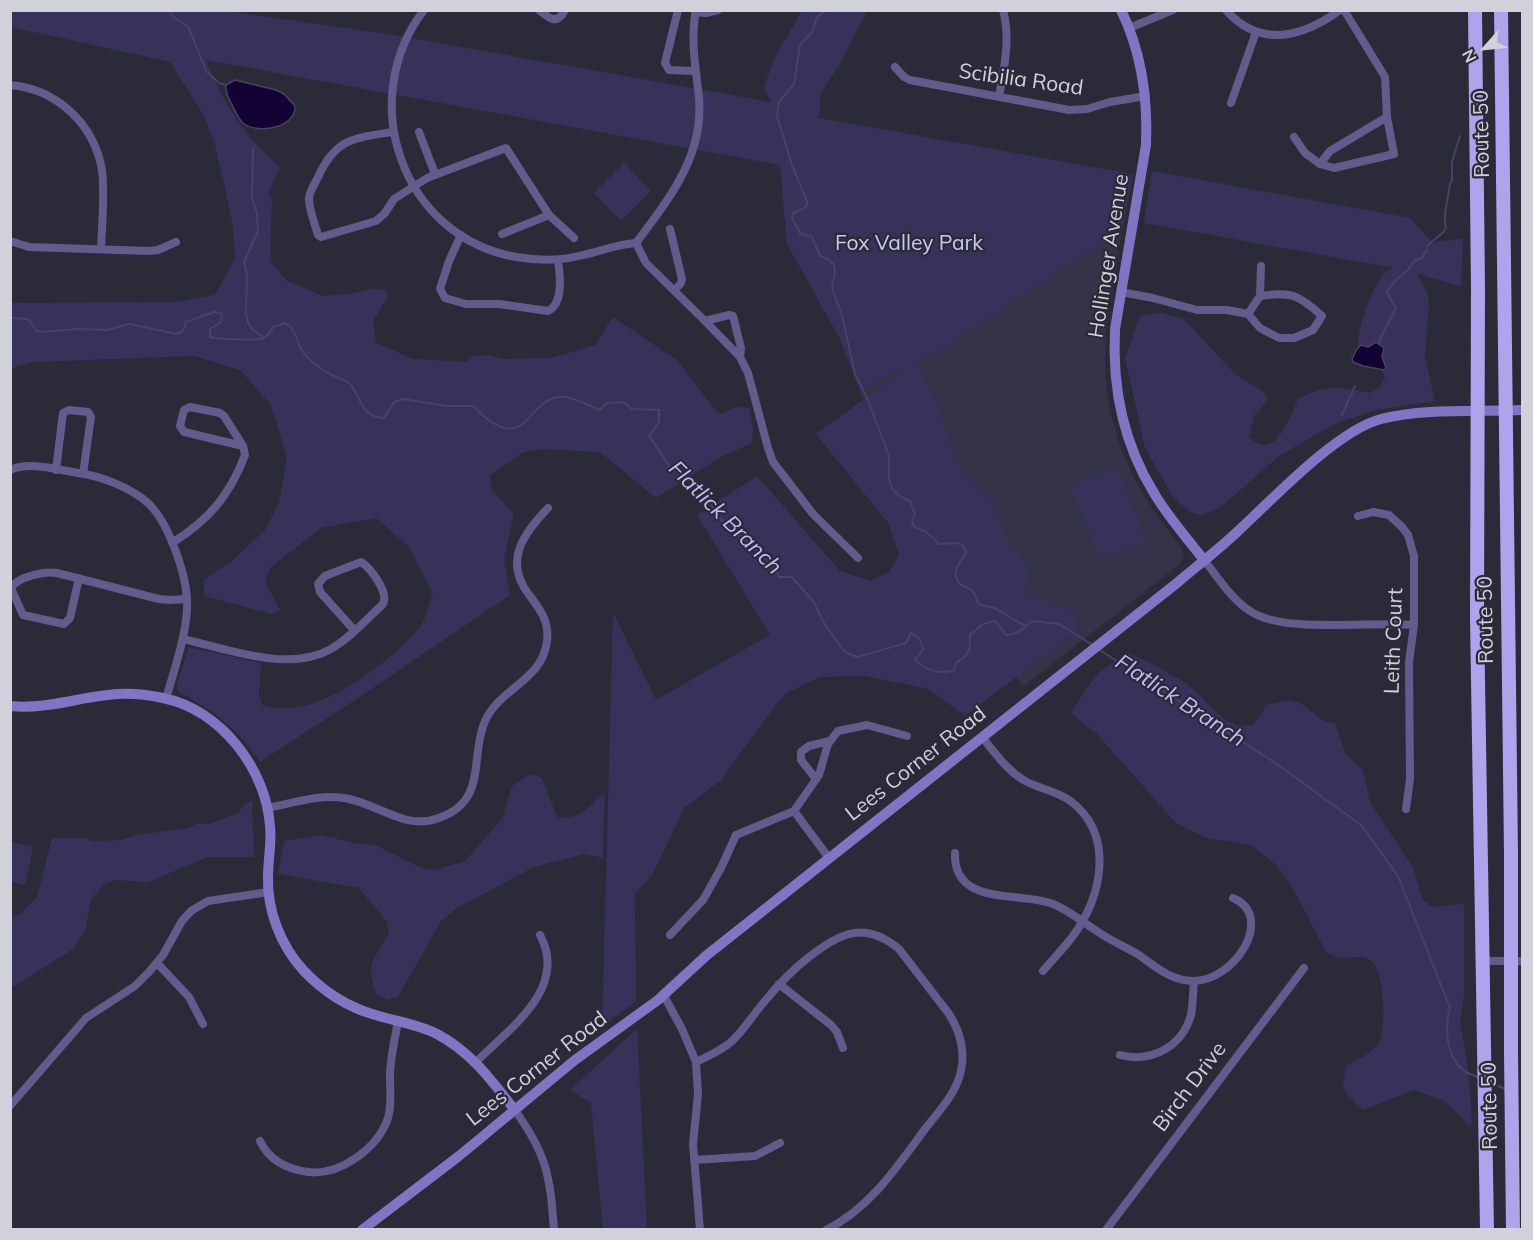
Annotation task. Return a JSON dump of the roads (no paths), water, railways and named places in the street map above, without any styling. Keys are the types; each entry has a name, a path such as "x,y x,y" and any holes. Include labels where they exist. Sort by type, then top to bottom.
{"highway":[{"name":"Route 50","path":"1475,10 1477,619 1487,1230"},
{"name":"Route 50","path":"1501,10 1506,565 1517,853 1517,962 1511,1065 1513,1230"}],"street":[{"path":"539,10 550,20 561,17 565,10"},
{"path":"678,10 665,63 669,70 673,71 695,70"},
{"path":"422,11 397,65 392,99 393,132 401,159 414,186 439,217 461,235 484,247 504,254 535,260 558,260 587,255 611,246 636,243 681,181 692,156 699,113 692,35 696,11 706,13 718,10"},
{"path":"999,97 1008,44 1004,10"},
{"name":"Hollinger Avenue","path":"1121,10 1140,60 1146,96 1146,145 1115,329 1117,396 1125,430 1153,492 1204,560"},
{"path":"1129,28 1173,10"},
{"path":"1226,10 1240,24 1256,32 1289,35 1315,27 1342,10 1385,77 1387,117 1394,154 1334,168 1320,164 1305,153 1294,137"},
{"path":"1231,103 1256,32"},
{"name":"Scibilia Road","path":"895,67 910,80 1079,110 1146,96"},
{"path":"10,85 33,89 56,100 76,117 91,138 97,152 103,179 101,249"},
{"path":"1320,164 1330,151 1387,117"},
{"path":"393,132 348,140 323,165 309,195 318,235 321,237 376,221 385,213 394,199 435,174 506,148 549,215 574,238"},
{"path":"419,132 435,174"},
{"path":"502,234 549,215"},
{"path":"670,229 682,279 675,290"},
{"path":"461,235 449,261 441,294 445,298 466,304 500,304 548,311 557,304 561,277 558,260"},
{"path":"10,241 28,247 149,251 158,250 176,242"},
{"path":"636,243 646,263 740,357 748,374 774,462 813,514 858,558"},
{"path":"1248,314 1260,296 1262,266"},
{"path":"1121,292 1197,310 1227,310 1248,314 1260,328 1279,338 1294,338 1313,330 1322,316 1296,296 1279,293 1260,296"},
{"path":"705,321 733,316 741,348 740,357"},
{"path":"172,543 191,530 219,505 245,454 243,446 220,413 190,407 184,410 180,426 184,432 243,446"},
{"path":"56,470 63,413 69,410 88,412 91,417 83,474"},
{"name":"Lees Corner Road","path":"362,1230 663,994 707,955 1096,647 1232,537 1308,467 1357,429 1389,418 1522,410"},
{"path":"10,470 23,466 83,474 128,491 149,504 172,543 181,568 187,599 183,639 166,699"},
{"path":"268,808 332,797 361,802 400,819 419,822 441,818 458,807 475,780 482,731 490,711 505,695 530,676 537,668 546,648 548,633 544,618 521,580 518,559 525,534 548,508"},
{"name":"Leith Court","path":"1358,516 1373,512 1389,515 1408,535 1414,556 1414,625 1409,662 1410,779 1406,808"},
{"path":"1204,560 1236,600 1249,611 1266,619 1284,624 1414,625"},
{"path":"183,639 272,660 291,661 327,651 354,630 383,604 386,596 368,567 361,562 325,576 318,585 320,592 354,630"},
{"path":"79,578 70,618 64,624 23,615 10,588 14,584 45,572 79,578 159,599 187,599"},
{"path":"10,706 46,705 121,693 166,699 207,718 232,740 256,775 268,808 269,892 273,916 282,940 309,976 322,988 345,1003 371,1014 435,1033 476,1062 531,1132 546,1166 554,1230"},
{"path":"670,935 703,900 722,868 736,835 794,811 816,779 830,741 838,731 867,725 907,736"},
{"path":"982,737 1016,775 1029,783 1067,798 1080,809 1093,829 1100,851 1100,874 1094,895 1082,921 1074,935 1043,971"},
{"path":"816,779 801,760 801,752 809,746 830,741"},
{"path":"794,811 829,858"},
{"path":"955,853 960,875 974,888 989,895 1025,897 1043,901 1065,910 1138,954 1162,972 1184,980 1203,980 1222,973 1236,961 1244,950 1249,934 1249,915 1242,903 1233,898"},
{"path":"10,1106 86,1018 135,986 157,963 182,921 196,907 214,900 269,892"},
{"path":"696,1062 719,1051 732,1041 795,968 832,939 852,933 878,936 899,950 949,1014 955,1024 962,1047 963,1058 956,1087 880,1188 857,1210 826,1230"},
{"path":"476,1062 529,1010 542,990 549,962 545,944 540,935"},
{"path":"1483,961 1517,962"},
{"path":"157,963 189,997 203,1024"},
{"name":"Birch Drive","path":"1106,1230 1304,968"},
{"path":"1120,1055 1147,1057 1162,1051 1176,1040 1185,1028 1191,1013 1194,981"},
{"path":"779,984 831,1025 837,1032 843,1048"},
{"path":"663,994 682,1029 696,1062 698,1094 693,1144 700,1230"},
{"path":"260,1141 265,1152 272,1158 288,1168 308,1172 345,1164 368,1147 382,1130 389,1114 391,1062 398,1021"},
{"path":"694,1160 755,1155 780,1143"}],"waterway":[{"path":"169,10 174,18 188,26 206,71 219,83 226,85"},
{"path":"826,10 817,17 813,31 800,45 794,84 779,102 777,116 792,165 807,201 807,205 793,213 792,218 800,233 812,237 820,256 828,259 834,265 832,286 842,315 855,374 868,400 889,456 889,480 893,490 910,501 915,514 912,521 914,527 925,531 939,544 963,545 966,553 956,572 960,584 973,591 979,604 994,608 1027,626"},
{"path":"1427,247 1446,228 1445,212 1452,181 1452,162 1460,136"},
{"path":"253,148 252,198 257,214 258,231 244,262 247,275 246,313 248,323 253,330 264,337"},
{"path":"1379,344 1396,308 1387,293 1390,287 1414,261 1422,258 1427,249"},
{"name":"Flatlick Branch","path":"10,318 28,319 37,331 42,332 77,329 108,330 129,324 177,334 183,331 186,322 214,312 222,316 221,322 210,329 210,337 237,339 264,338 273,327 285,323 292,329 301,349 309,359 332,375 348,382 366,411 376,417 384,418 394,402 404,399 446,406 473,406 491,422 505,428 516,427 525,422 541,405 551,399 564,397 578,400 600,410 607,403 623,402 632,409 659,410 659,422 649,436 670,467 685,475 704,491 718,517 765,557 774,566 779,577 792,577 813,601 825,625 845,652 857,657 906,643 911,633 920,639 923,650 915,660 933,671 954,670 957,662 967,654 970,635 983,624 995,621 1006,635 1023,629 1032,621 1059,624 1094,646"},
{"path":"1342,415 1355,386"},
{"name":"Flatlick Branch","path":"1098,649 1271,760 1361,825 1398,876 1450,1008 1447,1033 1454,1060 1459,1067 1479,1078"},
{"name":"Flatlick Branch","path":"1490,1082 1507,1090"}],"park label":[{"name":"Fox Valley Park","path":"909,244"}]}
